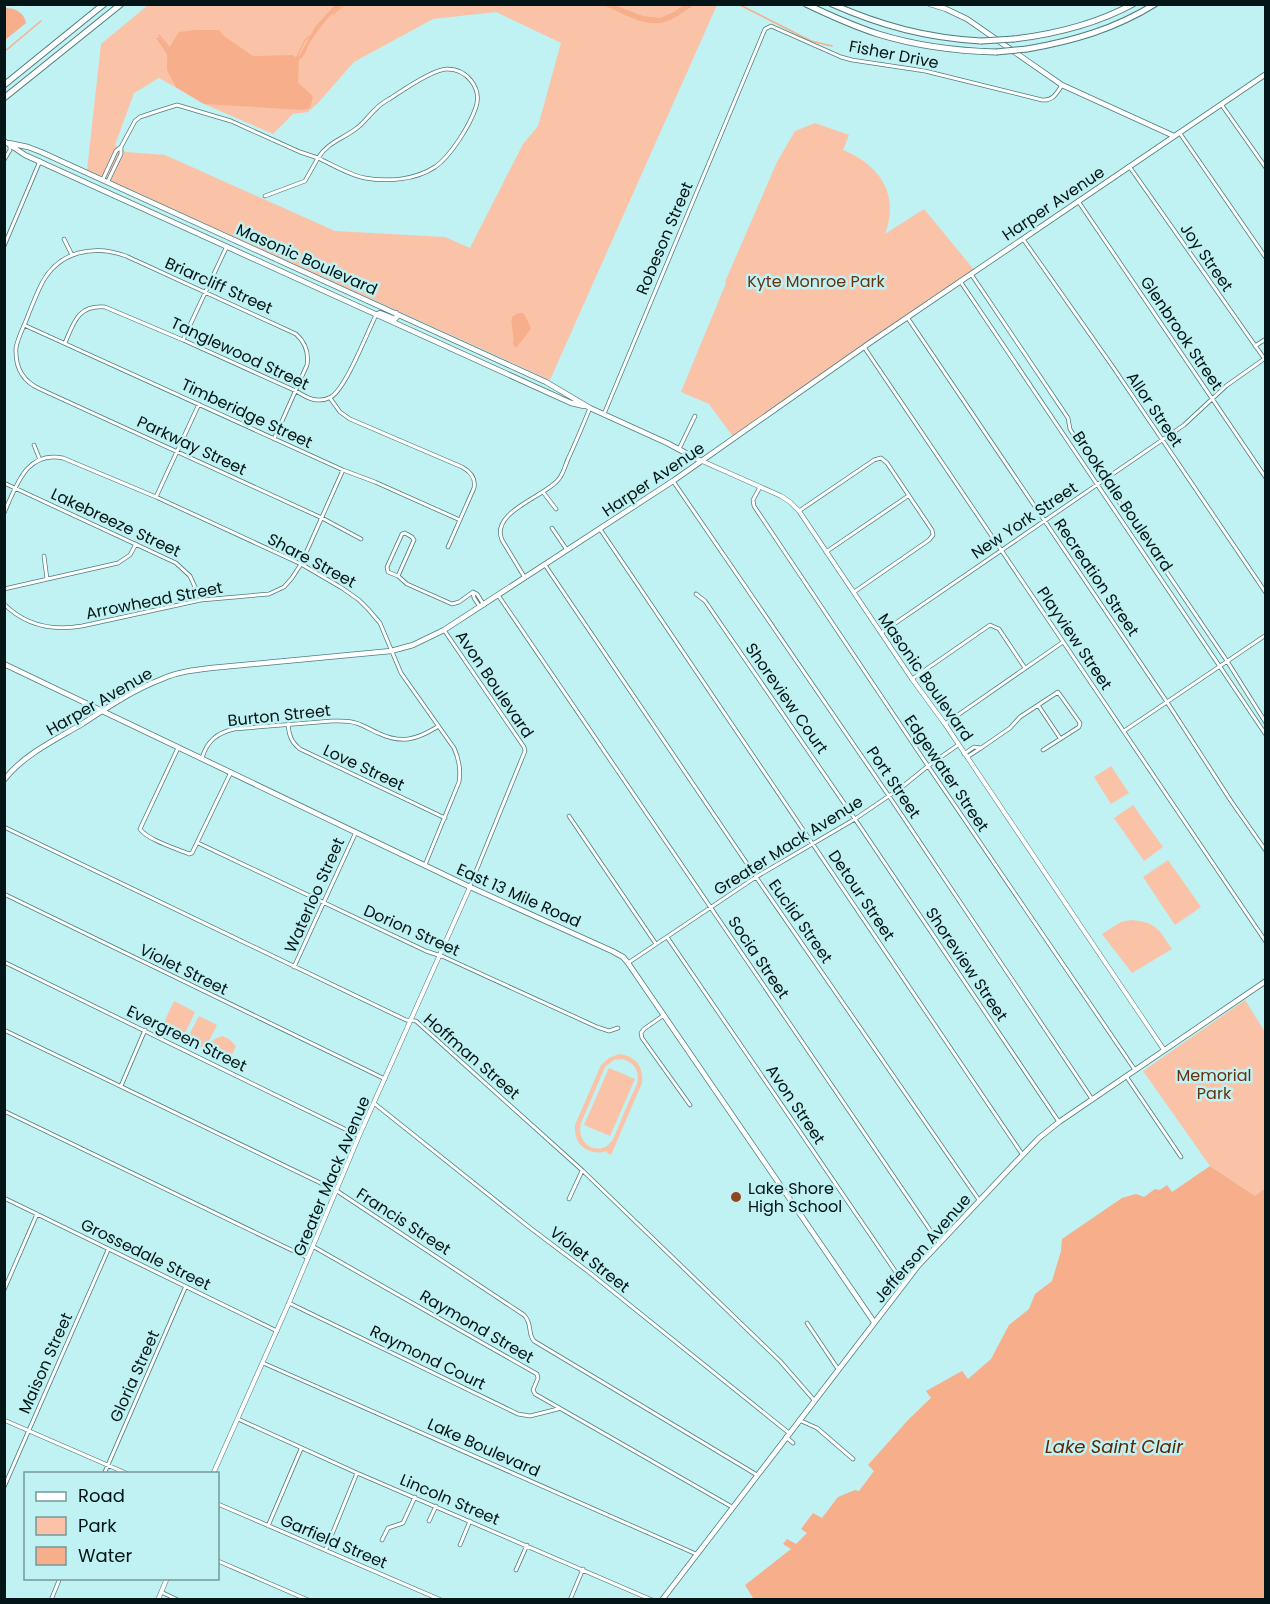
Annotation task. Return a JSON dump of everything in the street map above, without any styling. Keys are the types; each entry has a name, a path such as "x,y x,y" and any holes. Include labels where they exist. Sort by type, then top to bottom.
{"highway":[{"path":"4,85 104,4"},
{"path":"4,98 121,4"},
{"path":"806,4 894,39 941,48 996,52 1027,49 1088,35 1117,24 1155,4"},
{"path":"832,4 867,19 909,32 951,39 981,40 1040,36 1078,27 1118,13 1133,4"}],"main road":[{"path":"930,4 967,19 1062,85 1174,136"},
{"name":"Harper Avenue","path":"4,780 32,755 103,711 164,678 183,672 211,668 391,651 414,645 444,630 600,530 864,346 1266,74"},
{"name":"Masonic Boulevard","path":"6,144 28,147 105,180 521,370 574,397 590,408"},
{"name":"Masonic Boulevard","path":"6,144 411,331 571,403 604,414 701,461"},
{"path":"40,161 39,157 43,153"},
{"path":"74,177 99,186 106,184 105,180"},
{"path":"166,219 168,212 175,212"},
{"path":"225,235 228,242 226,246"},
{"path":"313,285 314,280 336,286"},
{"path":"376,315 380,313 395,319 396,313"},
{"path":"411,331 426,334 443,342 450,338"},
{"path":"498,370 503,365 510,365"},
{"path":"521,370 524,382"},
{"path":"544,391 546,382"},
{"name":"East 13 Mile Road","path":"4,664 470,887 623,957 874,1322"},
{"name":"Jefferson Avenue","path":"662,1599 904,1284 939,1243 1039,1138 1092,1099 1266,981"}],"street":[{"name":"Fisher Drive","path":"747,72 765,29 771,26 841,57 925,71 1042,100 1052,99 1062,85"},
{"path":"105,180 135,121 140,117 177,105 231,121 300,152 318,158 362,177 392,180 418,175 436,166 454,149 476,106 475,88 468,76 461,72 439,70 404,89 377,108 360,127 323,150 318,158 305,181 265,196"},
{"name":"Robeson Street","path":"604,414 747,72"},
{"path":"1221,104 1266,168"},
{"path":"1179,132 1266,258"},
{"path":"4,160 10,150 6,144"},
{"path":"4,246 40,161"},
{"name":"Joy Street","path":"1130,166 1265,360"},
{"name":"Glenbrook Street","path":"1078,201 1266,478"},
{"name":"Allor Street","path":"1023,238 1266,593"},
{"path":"24,325 44,279 59,263 72,255 64,239"},
{"path":"183,340 226,246"},
{"name":"Briarcliff Street","path":"72,255 94,249 116,252 290,331 300,338 306,349 308,360 274,439"},
{"name":"Brookdale Boulevard","path":"971,274 1068,418 1071,431 1227,661 1266,723"},
{"name":"Brookdale Boulevard","path":"960,281 1266,735"},
{"name":"Tanglewood Street","path":"66,343 74,321 88,308 110,309 312,400 330,398"},
{"path":"376,315 342,385 330,398 340,412 350,419 471,474 474,488 448,547"},
{"name":"Recreation Street","path":"907,317 1167,702 1230,801 1266,851"},
{"name":"Timberidge Street","path":"24,325 343,470 460,520"},
{"name":"Parkway Street","path":"24,325 15,355 18,368 29,383 322,518 361,539"},
{"path":"1255,346 1266,339"},
{"name":"Playview Street","path":"864,346 1266,942"},
{"name":"New York Street","path":"881,633 1184,425 1235,378 1265,360"},
{"path":"156,497 199,404"},
{"path":"525,578 502,540 499,531 502,523 508,514 557,482 590,408"},
{"path":"679,449 695,416"},
{"path":"4,513 27,468 40,460 34,445"},
{"name":"Share Street","path":"40,460 58,456 68,459 156,497 300,564 342,588 368,609 380,623 401,673 458,756 459,782 425,865"},
{"path":"799,511 878,458 887,463 932,530 933,535 854,592"},
{"name":"Masonic Boulevard","path":"701,461 786,499 799,511 1164,1050"},
{"name":"Arrowhead Street","path":"4,604 16,615 32,623 63,628 82,626 201,600 275,592 288,583 300,564 343,470"},
{"name":"Port Street","path":"673,480 1092,1099"},
{"name":"Lakebreeze Street","path":"4,483 183,567 195,584 201,600"},
{"name":"Edgewater Street","path":"760,487 753,500 754,506 927,766 1135,1070"},
{"path":"543,492 556,509"},
{"path":"826,552 908,496"},
{"path":"552,528 567,550"},
{"name":"Detour Street","path":"600,530 1023,1155"},
{"path":"398,576 414,540 405,533 402,534 387,567 388,572 452,604 473,592 474,598 482,606"},
{"path":"4,589 118,563 130,555 136,544"},
{"path":"44,556 47,579"},
{"name":"Euclid Street","path":"545,565 756,877 980,1200"},
{"name":"Shoreview Court","path":"696,594 705,601 855,819"},
{"name":"Socia Street","path":"498,595 939,1243"},
{"path":"912,679 990,625 999,629 1025,668"},
{"name":"Avon Boulevard","path":"444,630 525,751 470,887"},
{"path":"1124,731 1266,635"},
{"path":"945,724 1063,642"},
{"path":"966,755 981,748 1010,728 1020,717 1058,692 1080,723 1079,727 1043,750"},
{"path":"1038,705 1060,739"},
{"name":"Burton Street","path":"202,758 208,743 227,731 343,721 356,723 395,739 415,739 438,727"},
{"name":"Love Street","path":"288,724 289,735 300,749 444,818"},
{"name":"Greater Mack Avenue","path":"628,963 756,877 855,819 958,745"},
{"path":"178,746 140,829 143,833 190,854 198,843 231,772"},
{"path":"569,816 656,944"},
{"name":"Shoreview Street","path":"855,819 1059,1122"},
{"name":"Hoffman Street","path":"4,827 406,1020 416,1021 583,1171 774,1355 814,1400"},
{"name":"Waterloo Street","path":"294,967 356,832"},
{"name":"Dorion Street","path":"198,843 323,903 597,1028 609,1031 618,1028"},
{"name":"Greater Mack Avenue","path":"213,1472 470,887"},
{"name":"Violet Street","path":"4,894 385,1080"},
{"name":"Avon Street","path":"667,937 904,1284"},
{"name":"Evergreen Street","path":"4,962 359,1136"},
{"path":"664,1015 640,1033 690,1105"},
{"name":"Francis Street","path":"4,1030 337,1191 524,1315 529,1321 534,1341 757,1476"},
{"path":"121,1086 145,1030"},
{"path":"1126,1076 1181,1157"},
{"name":"Violet Street","path":"375,1104 597,1279 788,1436 793,1443"},
{"path":"4,1111 308,1259"},
{"path":"569,1199 583,1171"},
{"name":"Grossedale Street","path":"4,1198 277,1331"},
{"path":"4,1290 37,1214"},
{"name":"Raymond Street","path":"314,1247 537,1374 534,1392 732,1507"},
{"name":"Maison Street","path":"4,1487 109,1249"},
{"name":"Gloria Street","path":"104,1472 186,1287"},
{"name":"Raymond Court","path":"289,1303 518,1414 531,1416 560,1408"},
{"path":"807,1323 838,1369"},
{"name":"Lake Boulevard","path":"263,1363 696,1554"},
{"name":"Lincoln Street","path":"238,1419 357,1473 652,1599"},
{"path":"4,1420 126,1472"},
{"path":"799,1420 817,1428 853,1459"},
{"path":"268,1526 302,1449"},
{"path":"326,1549 357,1473"},
{"path":"382,1540 388,1528 404,1523 415,1497"},
{"name":"Garfield Street","path":"219,1503 441,1599"},
{"path":"429,1521 436,1506"},
{"path":"460,1545 470,1521"},
{"path":"516,1570 527,1545"},
{"path":"219,1561 308,1599"},
{"path":"570,1599 583,1569"},
{"path":"51,1599 59,1580"},
{"path":"158,1599 166,1580"},
{"path":"161,1592 178,1599"}],"green space":[{"path":"148,5 717,5 550,380 87,170 101,44","holes":["496,12 561,43 538,126 523,144 470,248 445,237 335,231 165,155 126,152 115,145 134,93 159,78 204,104 273,134 293,114 308,112 354,62 433,19"]},
{"name":"Kyte Monroe Park","path":"815,123 849,135 843,150 867,164 884,183 890,207 885,234 924,209 975,271 734,438 709,404 681,392 777,162 795,131"},
{"path":"1111,766 1129,793 1111,804 1094,777"},
{"path":"1133,805 1163,847 1144,861 1114,818"},
{"path":"1168,860 1201,907 1175,925 1143,877"},
{"path":"1131,920 1152,925 1172,949 1132,973 1102,934 1121,922"},
{"name":"Memorial Park","path":"1245,1000 1265,1032 1265,1188 1255,1196 1210,1166 1143,1071"},
{"path":"174,1001 195,1012 181,1042 160,1031"},
{"path":"199,1016 217,1025 205,1049 187,1039"},
{"path":"223,1036 236,1046 230,1059 224,1061 208,1052 212,1041"},
{"path":"619,1054 630,1057 642,1072 642,1083 611,1155 607,1151 594,1152 583,1147 576,1138 575,1132 575,1125 601,1065 609,1058","holes":["622,1059 630,1062 636,1068 637,1084 612,1141 601,1148 589,1146 581,1137 581,1123 605,1067 614,1060"]},
{"path":"609,1068 635,1079 610,1136 584,1125"}],"water":[{"path":"335,5 342,5 320,28 299,60 298,83 313,97 310,108 304,110 204,104 176,87 167,70 167,54 156,38 159,37 169,48 179,32 219,30 253,56 293,55 295,57 300,55 315,27"},
{"path":"602,5 614,5 643,16 660,18 684,5 694,5 670,20 652,23 635,19"},
{"path":"5,8 18,11 26,23 5,40"},
{"path":"523,313 531,329 516,348 513,344 512,317"},
{"name":"Lake Saint Clair","path":"1210,1166 1255,1196 1265,1188 1265,1599 755,1600 753,1598 745,1585 791,1549 783,1544 787,1539 796,1544 807,1533 801,1529 813,1513 822,1518 838,1497 855,1490 859,1491 874,1471 868,1465 931,1398 926,1391 962,1371 968,1379 991,1359 1009,1325 1029,1309 1035,1294 1052,1281 1061,1251 1062,1239 1122,1198 1136,1194 1144,1197 1155,1189 1160,1190 1167,1185 1172,1192"}],"waterway":[{"path":"333,14 345,4"},
{"path":"738,4 811,41 832,46"},
{"path":"4,52 41,21"},
{"path":"159,35 169,47"},
{"path":"297,57 305,40 310,36"}],"place":[{"name":"Lake Shore High School","path":"736,1197"}]}
